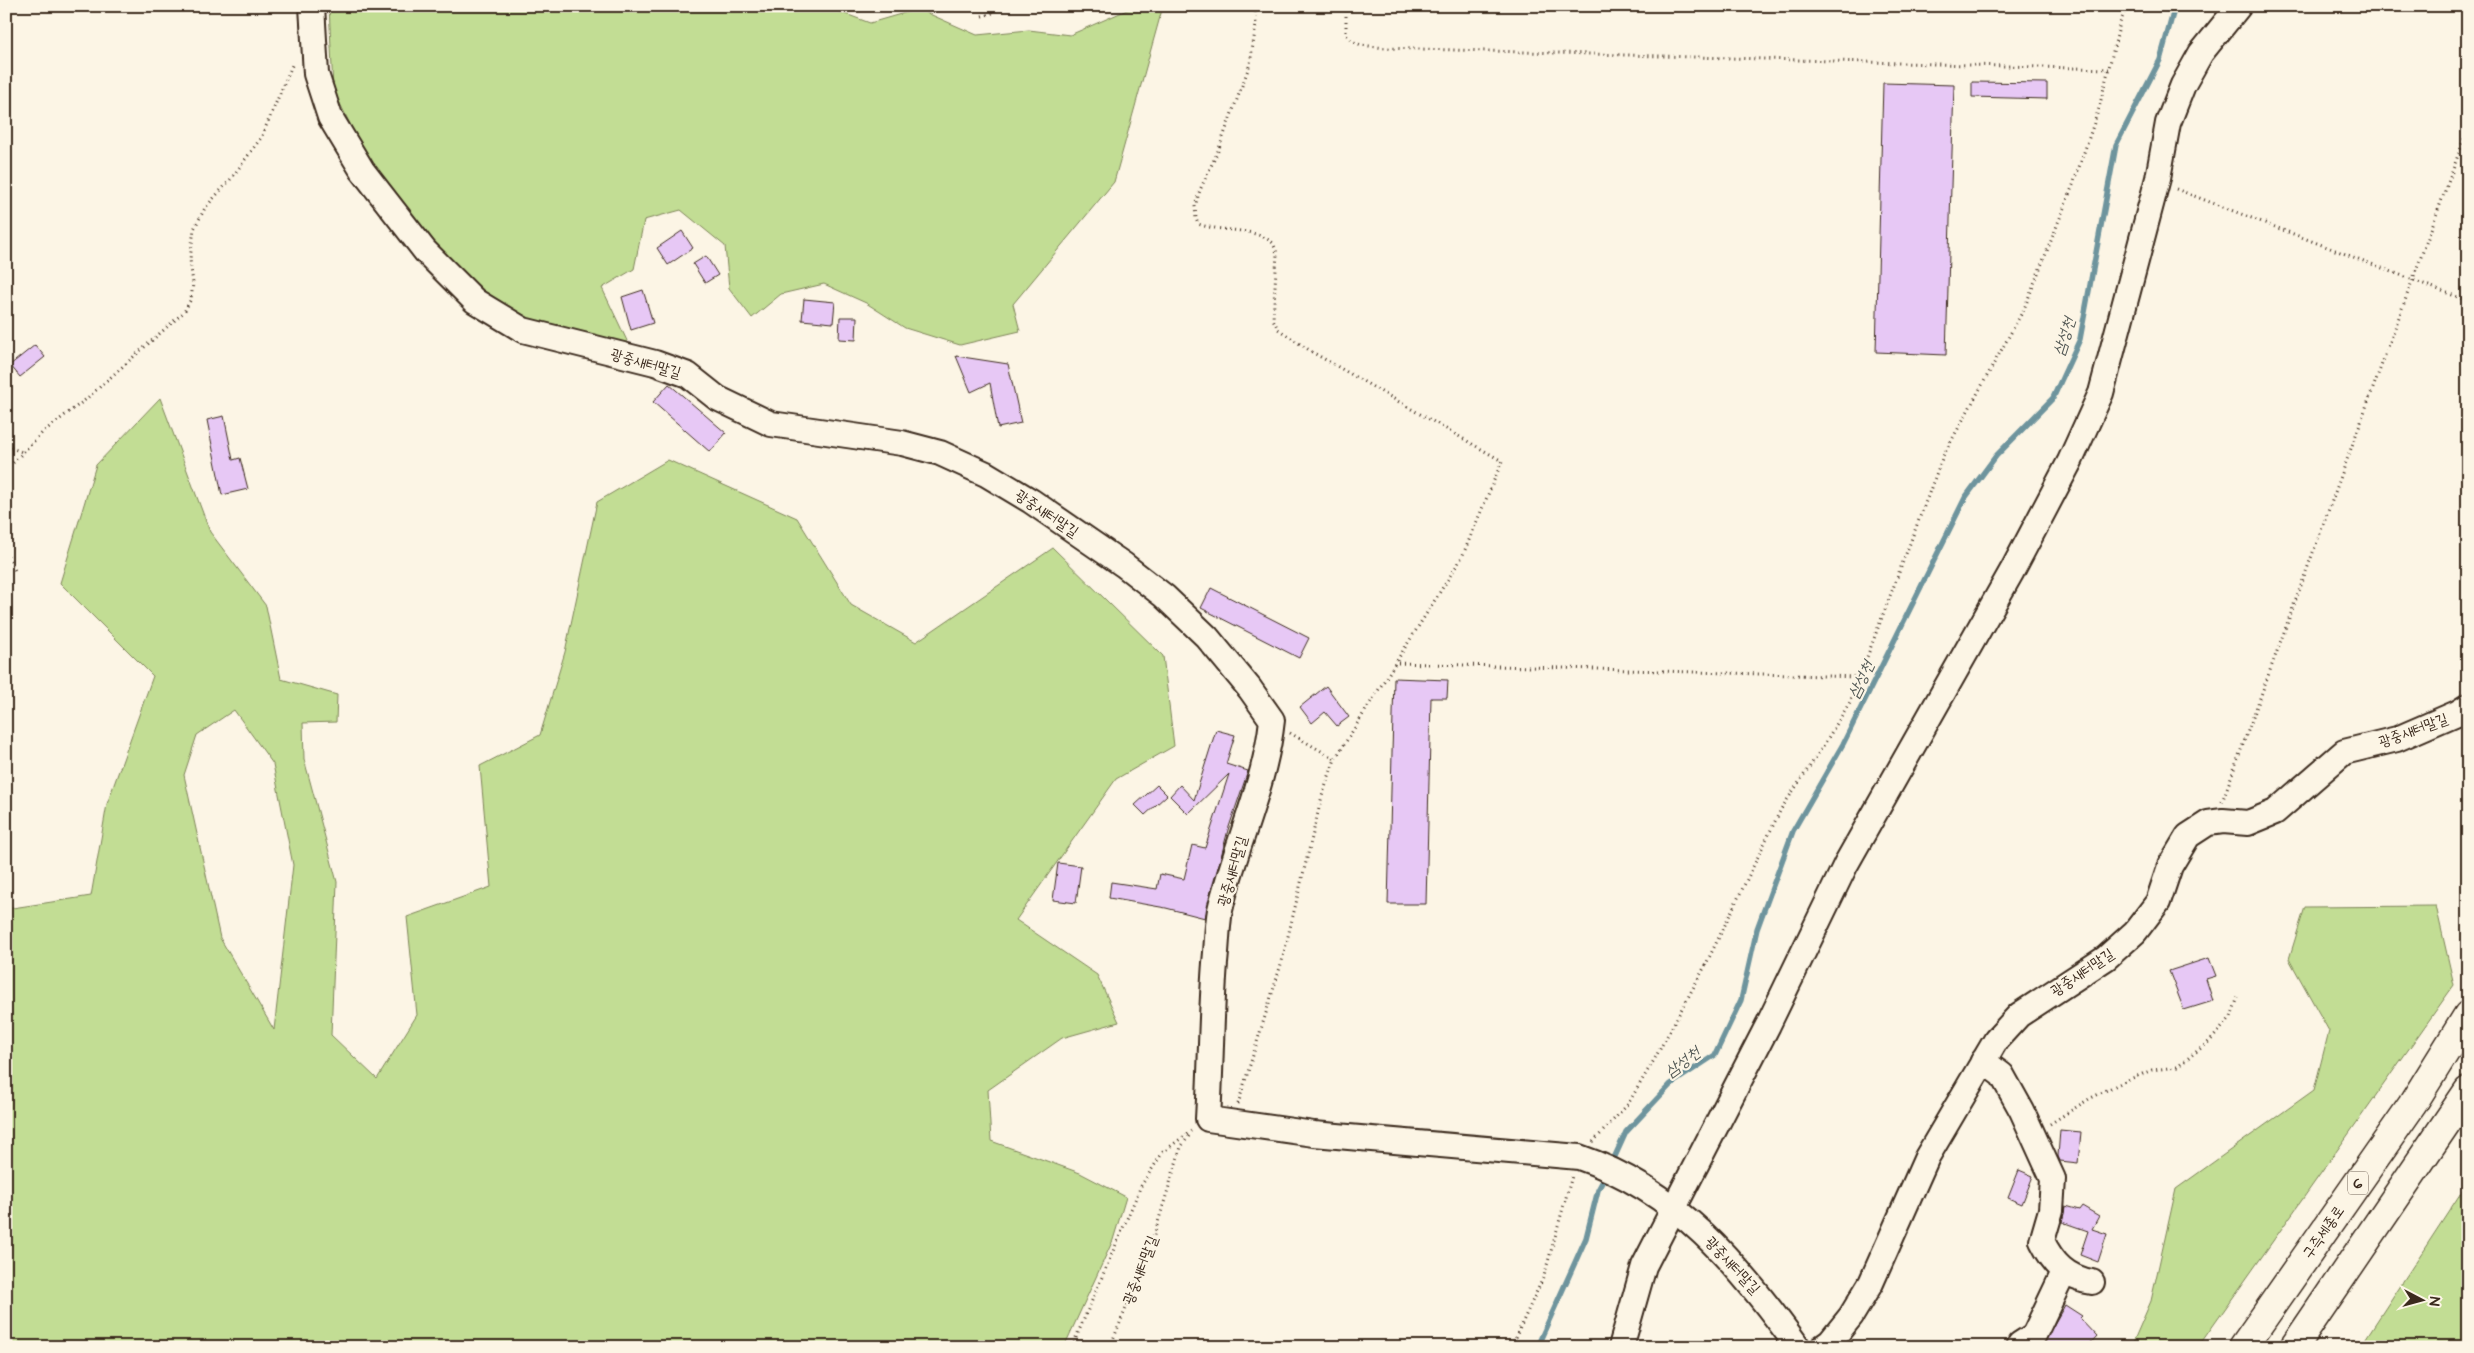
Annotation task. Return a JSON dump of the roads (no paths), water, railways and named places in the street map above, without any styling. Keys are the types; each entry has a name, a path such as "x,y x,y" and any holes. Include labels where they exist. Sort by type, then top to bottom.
{"highway":[{"name":"구즉세종로","path":"2243,1347 2412,1105 2468,1015"},
{"path":"2294,1347 2468,1091"}],"street":[{"name":"광중새터말길","path":"312,6 316,74 330,117 362,170 425,252 475,301 523,330 655,363 688,375 717,398 771,424 902,444 940,453 986,474 1101,549 1164,596 1207,637 1250,689 1272,720 1269,751 1239,844 1220,912 1201,1124 1232,1123 1314,1134 1588,1160 1665,1201 1721,1250 1761,1295 1798,1347"},
{"path":"1621,1347 1665,1201 1768,1025 1846,864 2012,570 2070,462 2101,393 2158,178 2168,122 2183,85 2201,53 2239,6"},
{"name":"광중새터말길","path":"1822,1347 1830,1342 1851,1316 1870,1283 1927,1157 1996,1040 2019,1015 2106,958 2135,932 2158,902 2170,866 2188,836 2208,823 2224,821 2248,823 2275,812 2344,752 2397,739 2457,714 2468,706"},
{"path":"1983,1061 2002,1075 2036,1139 2052,1180 2051,1210 2042,1241 2049,1255 2064,1272 2081,1280 2092,1282"},
{"path":"2020,1344 2034,1335 2064,1272"}],"waterway":[{"name":"삼성천","path":"1611,1165 1626,1132 1671,1084 1715,1055 1741,1000 1757,929 1793,831 1843,744 1965,498 1996,456 2053,398 2080,339 2116,145 2160,60 2175,6"},
{"name":"삼성천","path":"1537,1347 1586,1238 1598,1190 1607,1173"}]}
